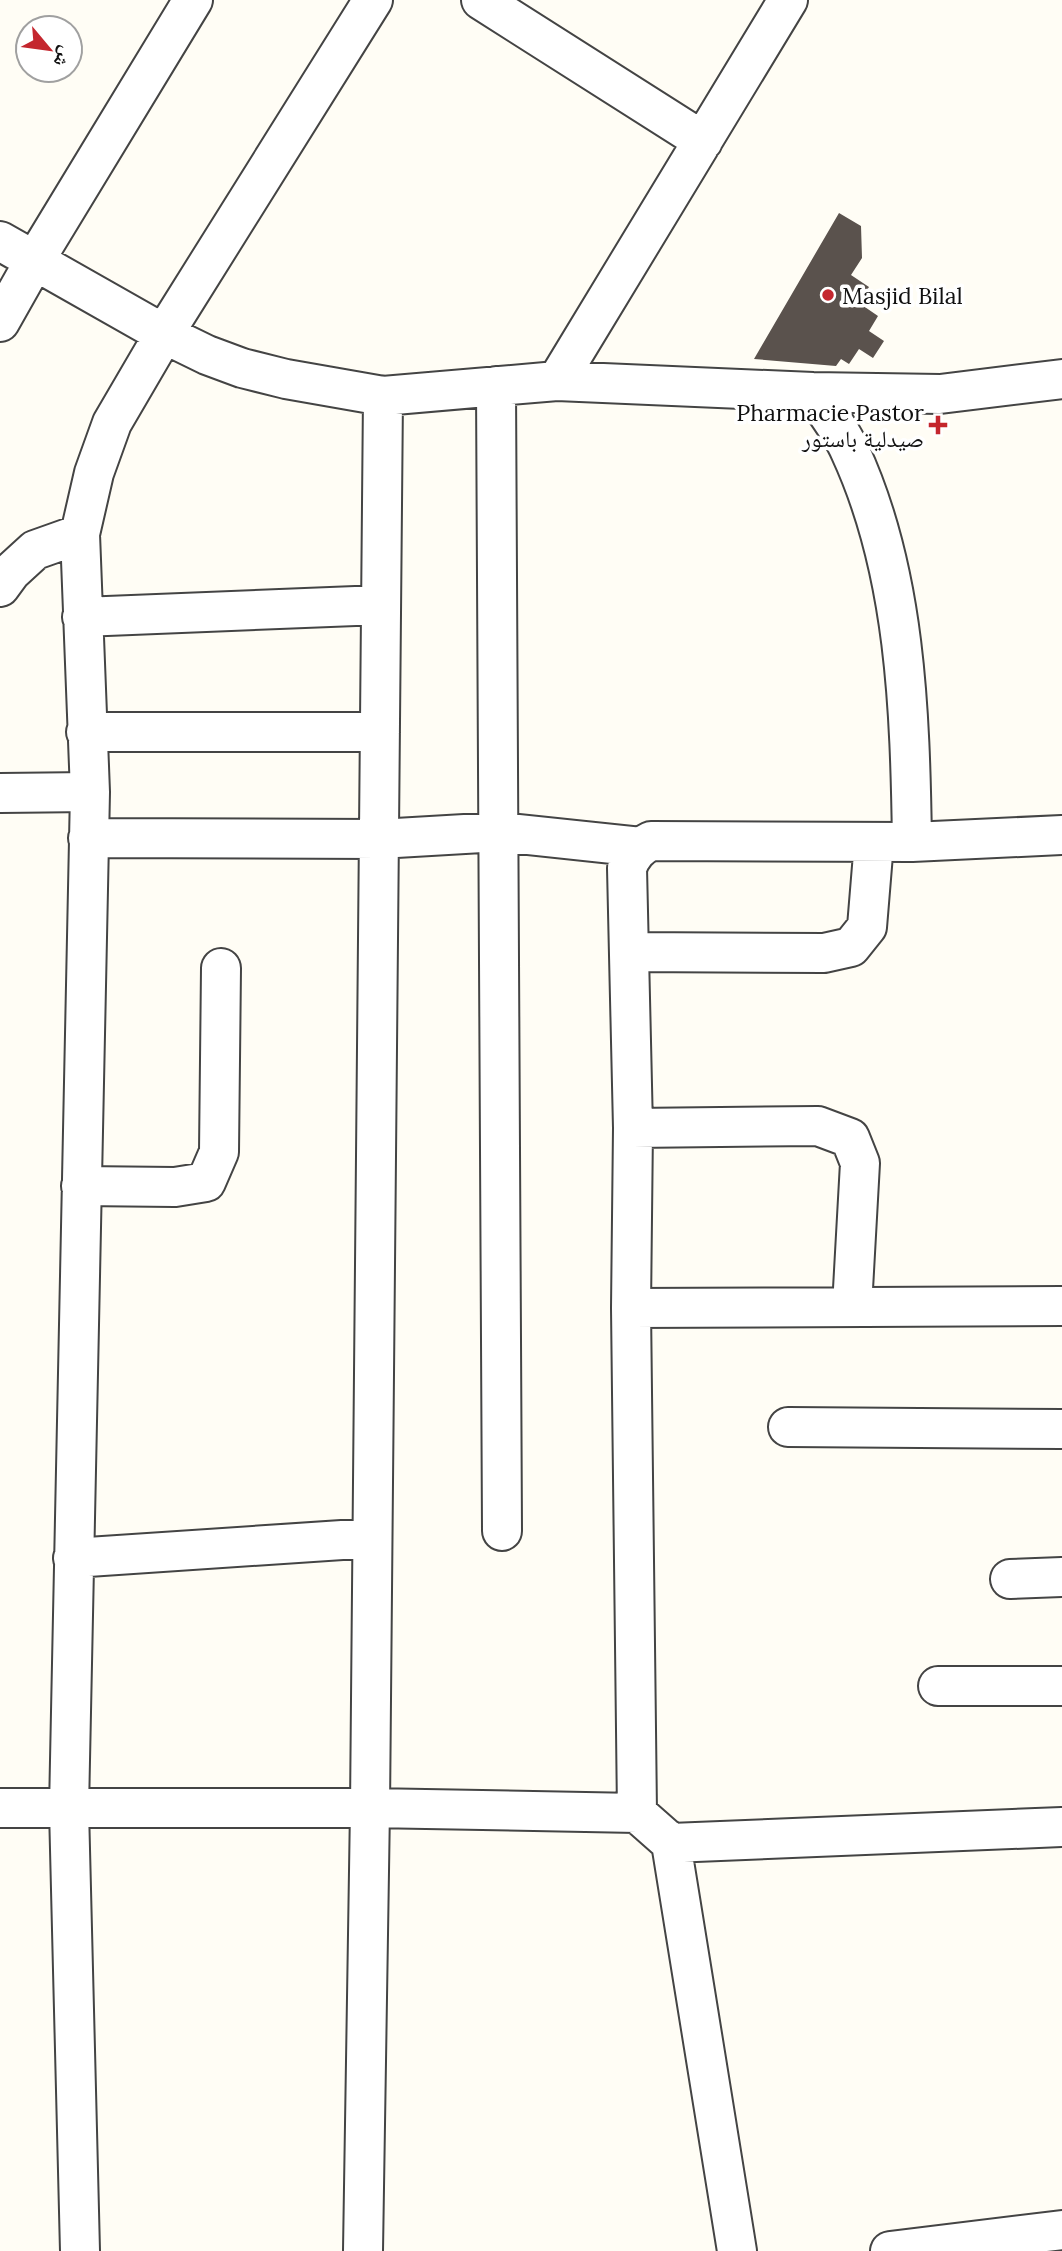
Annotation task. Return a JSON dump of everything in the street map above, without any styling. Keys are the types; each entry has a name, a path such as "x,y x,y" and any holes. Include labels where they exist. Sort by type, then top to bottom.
{"street":[{"path":"0,322 194,0"},
{"path":"80,2251 69,1809 90,792 80,534 93,472 112,423 164,334 373,0"},
{"path":"481,0 703,141"},
{"path":"556,381 788,0"},
{"path":"0,241 206,355 242,369 383,396 556,381 813,392 940,394 1062,379"},
{"path":"496,386 502,1531"},
{"path":"813,392 849,448 868,494 890,574 901,637 907,703 912,842"},
{"path":"363,2251 370,1808 383,396"},
{"path":"4,575 35,550 80,534"},
{"path":"82,617 381,605"},
{"path":"86,732 380,732"},
{"path":"0,793 90,792"},
{"path":"88,838 379,839 499,832 640,847"},
{"path":"637,1813 631,1308 633,1128 627,868 631,857 640,847 651,841 912,842 1062,835"},
{"path":"629,953 824,953 851,947 867,927 874,842"},
{"path":"80,1186 175,1186 206,1182 219,1152 221,968"},
{"path":"633,1128 818,1126 850,1138 860,1163 852,1307"},
{"path":"631,1308 1062,1307"},
{"path":"788,1427 1062,1429"},
{"path":"73,1558 372,1538"},
{"path":"1010,1579 1062,1577"},
{"path":"938,1686 1062,1686"},
{"path":"0,1808 370,1808 637,1813 671,1843 737,2251"},
{"path":"671,1843 1062,1827"},
{"path":"890,2251 1062,2230"}],"building":[{"name":"Masjid Bilal","path":"839,213 861,226 862,258 851,275 869,287 859,303 878,316 869,331 884,341 873,358 859,349 849,364 841,359 836,366 754,359"}],"place":[{"name":"Masjid Bilal","path":"828,295"},
{"name":"Pharmacie Pastor صيدلية باستور","path":"938,425"}]}
